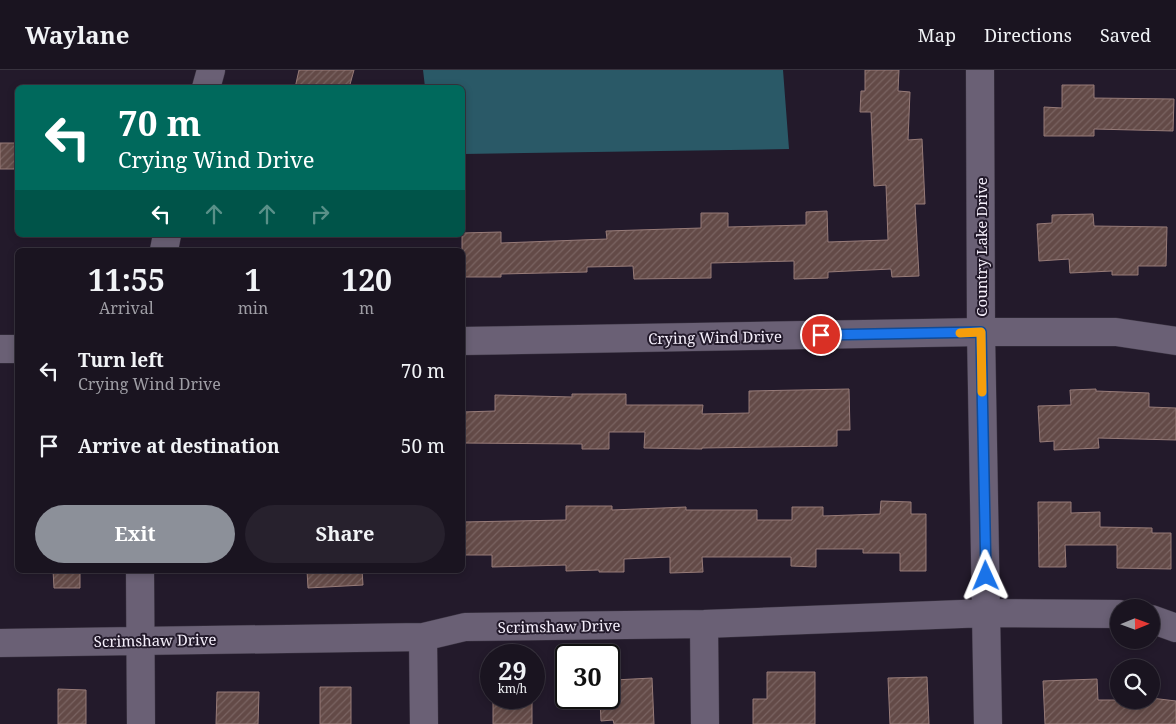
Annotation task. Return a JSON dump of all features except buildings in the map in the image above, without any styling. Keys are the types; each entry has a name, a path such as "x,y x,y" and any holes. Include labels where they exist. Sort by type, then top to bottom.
{"street":[{"path":"207,85 211,70"},
{"name":"Country Lake Drive","path":"980,70 981,332 988,724"},
{"name":"Crying Wind Drive","path":"465,341 981,332 1116,332 1176,341"},
{"path":"0,349 15,349"},
{"path":"140,573 140,724"},
{"name":"Scrimshaw Drive","path":"0,643 423,637 465,627 704,624 987,613 1110,614"},
{"path":"1160,622 1176,628"},
{"path":"704,624 705,724"},
{"path":"423,637 424,724"}],"water":[{"path":"423,70 783,70 789,149 465,154 465,85 425,85"}],"slow traffic":[{"path":"960,333 981,332 982,392"}],"route":[{"path":"821,335 981,332 986,576"}]}
